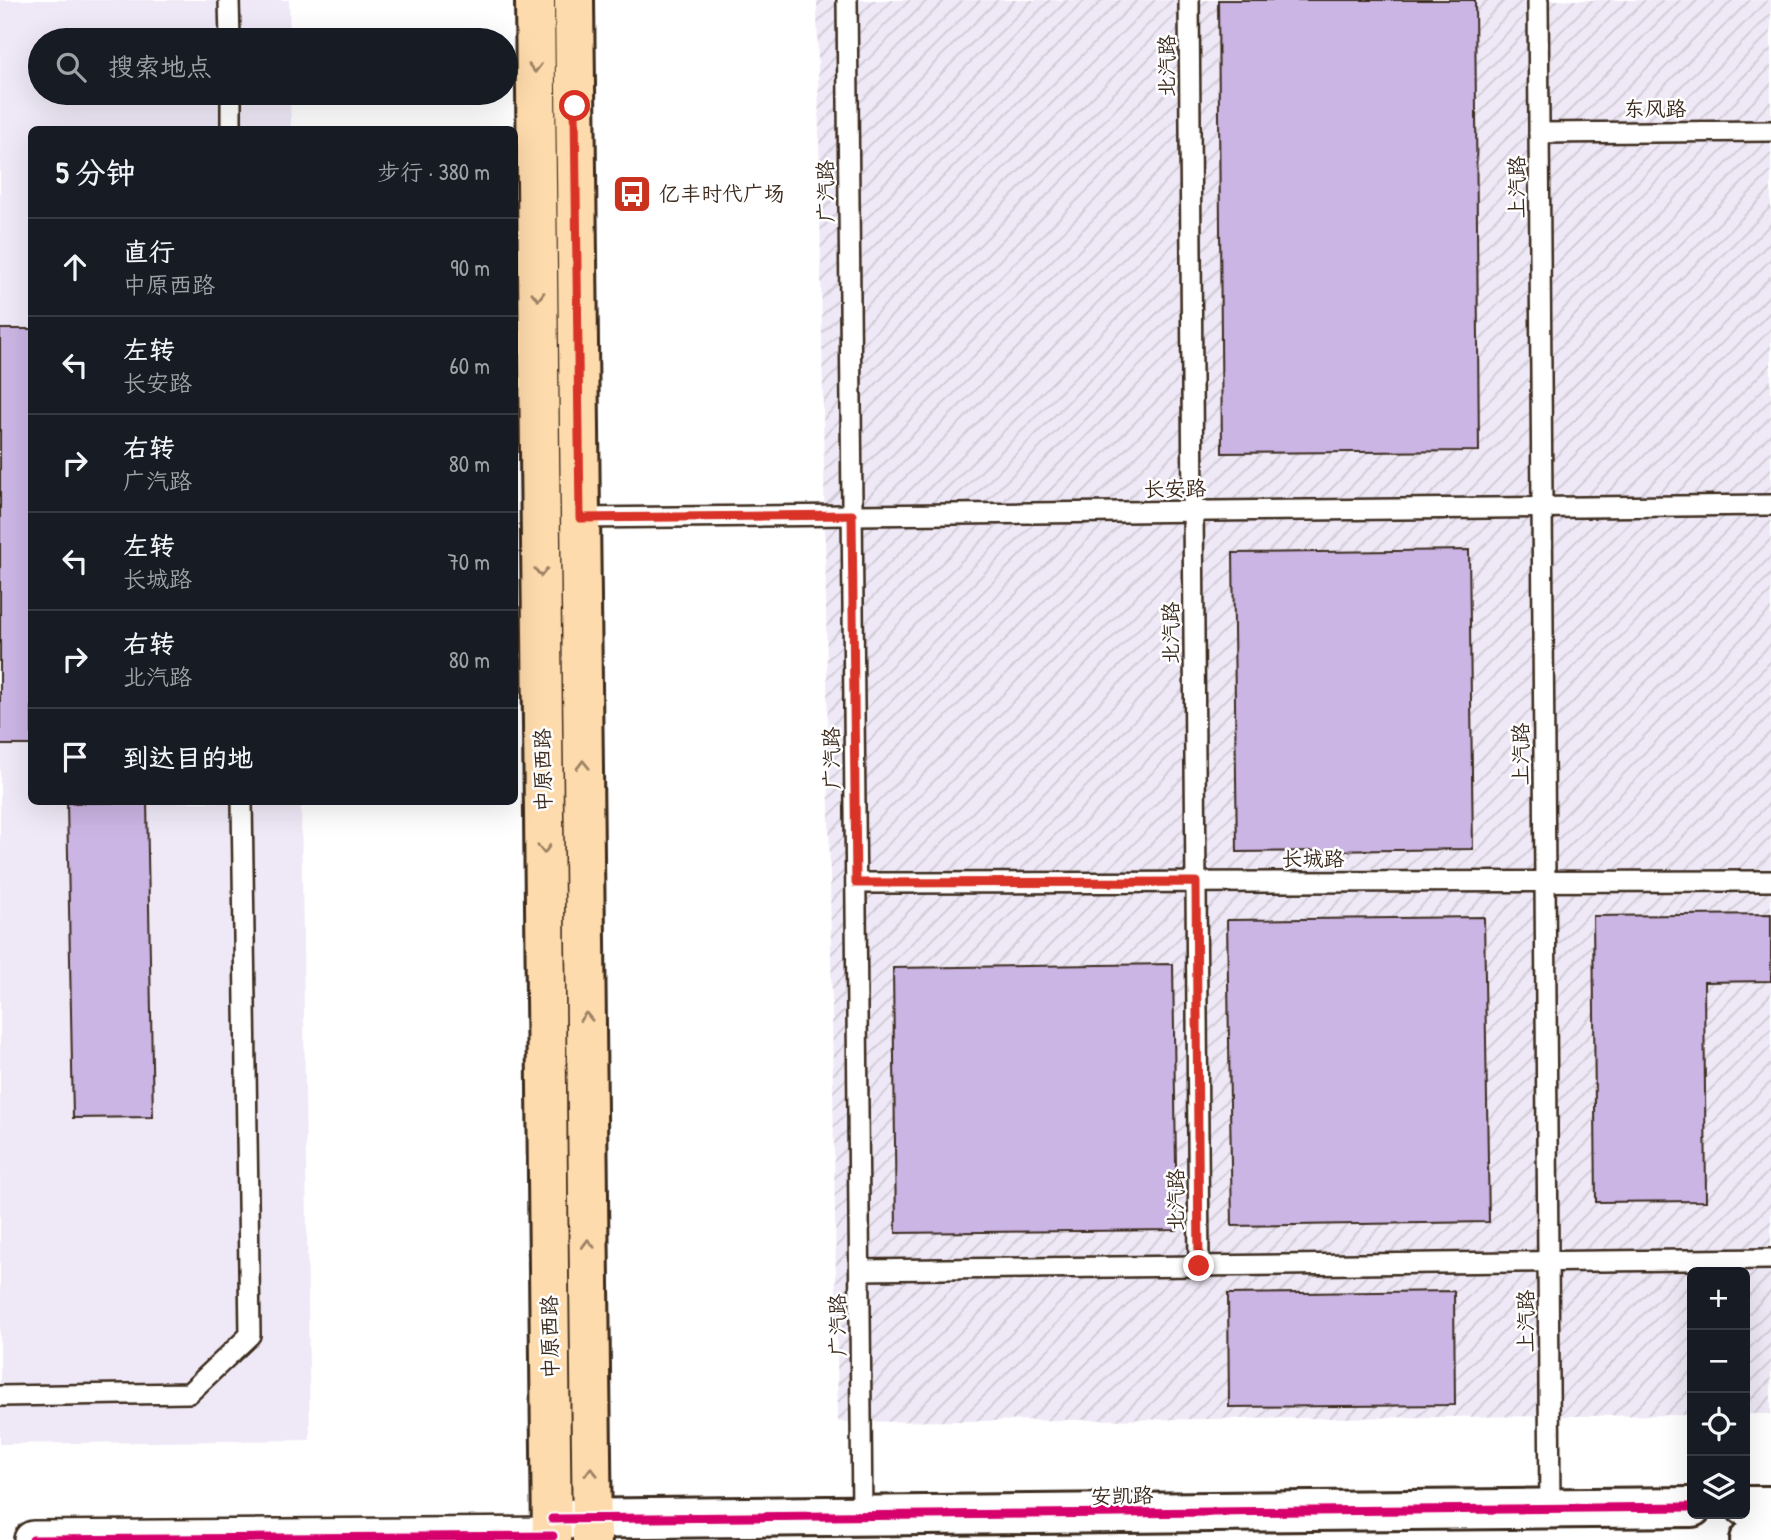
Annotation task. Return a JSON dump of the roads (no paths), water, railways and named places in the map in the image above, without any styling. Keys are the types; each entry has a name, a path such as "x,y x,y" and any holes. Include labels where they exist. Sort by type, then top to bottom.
{"main road":[{"name":"中原西路","path":"535,0 527,407 534,512 552,1532"},
{"name":"中原西路","path":"574,0 592,1529"}],"street":[{"path":"1750,1506 1771,1506"},
{"name":"安凯路","path":"33,1540 552,1532 862,1516 1687,1507"},
{"path":"1750,1540 1771,1540"}],"lane":[{"path":"229,0 230,28"},
{"name":"广汽路","path":"847,0 862,1516"},
{"name":"北汽路","path":"1189,0 1199,1266"},
{"name":"上汽路","path":"1538,0 1550,1508"},
{"path":"231,105 231,126"},
{"name":"东风路","path":"1539,133 1771,131"},
{"name":"长安路","path":"580,518 1771,505"},
{"path":"0,1396 189,1393 250,1335 242,805"},
{"name":"长城路","path":"856,883 1771,881"},
{"path":"860,1270 1771,1259"}],"place":[{"name":"亿丰时代广场","path":"632,194"}]}
